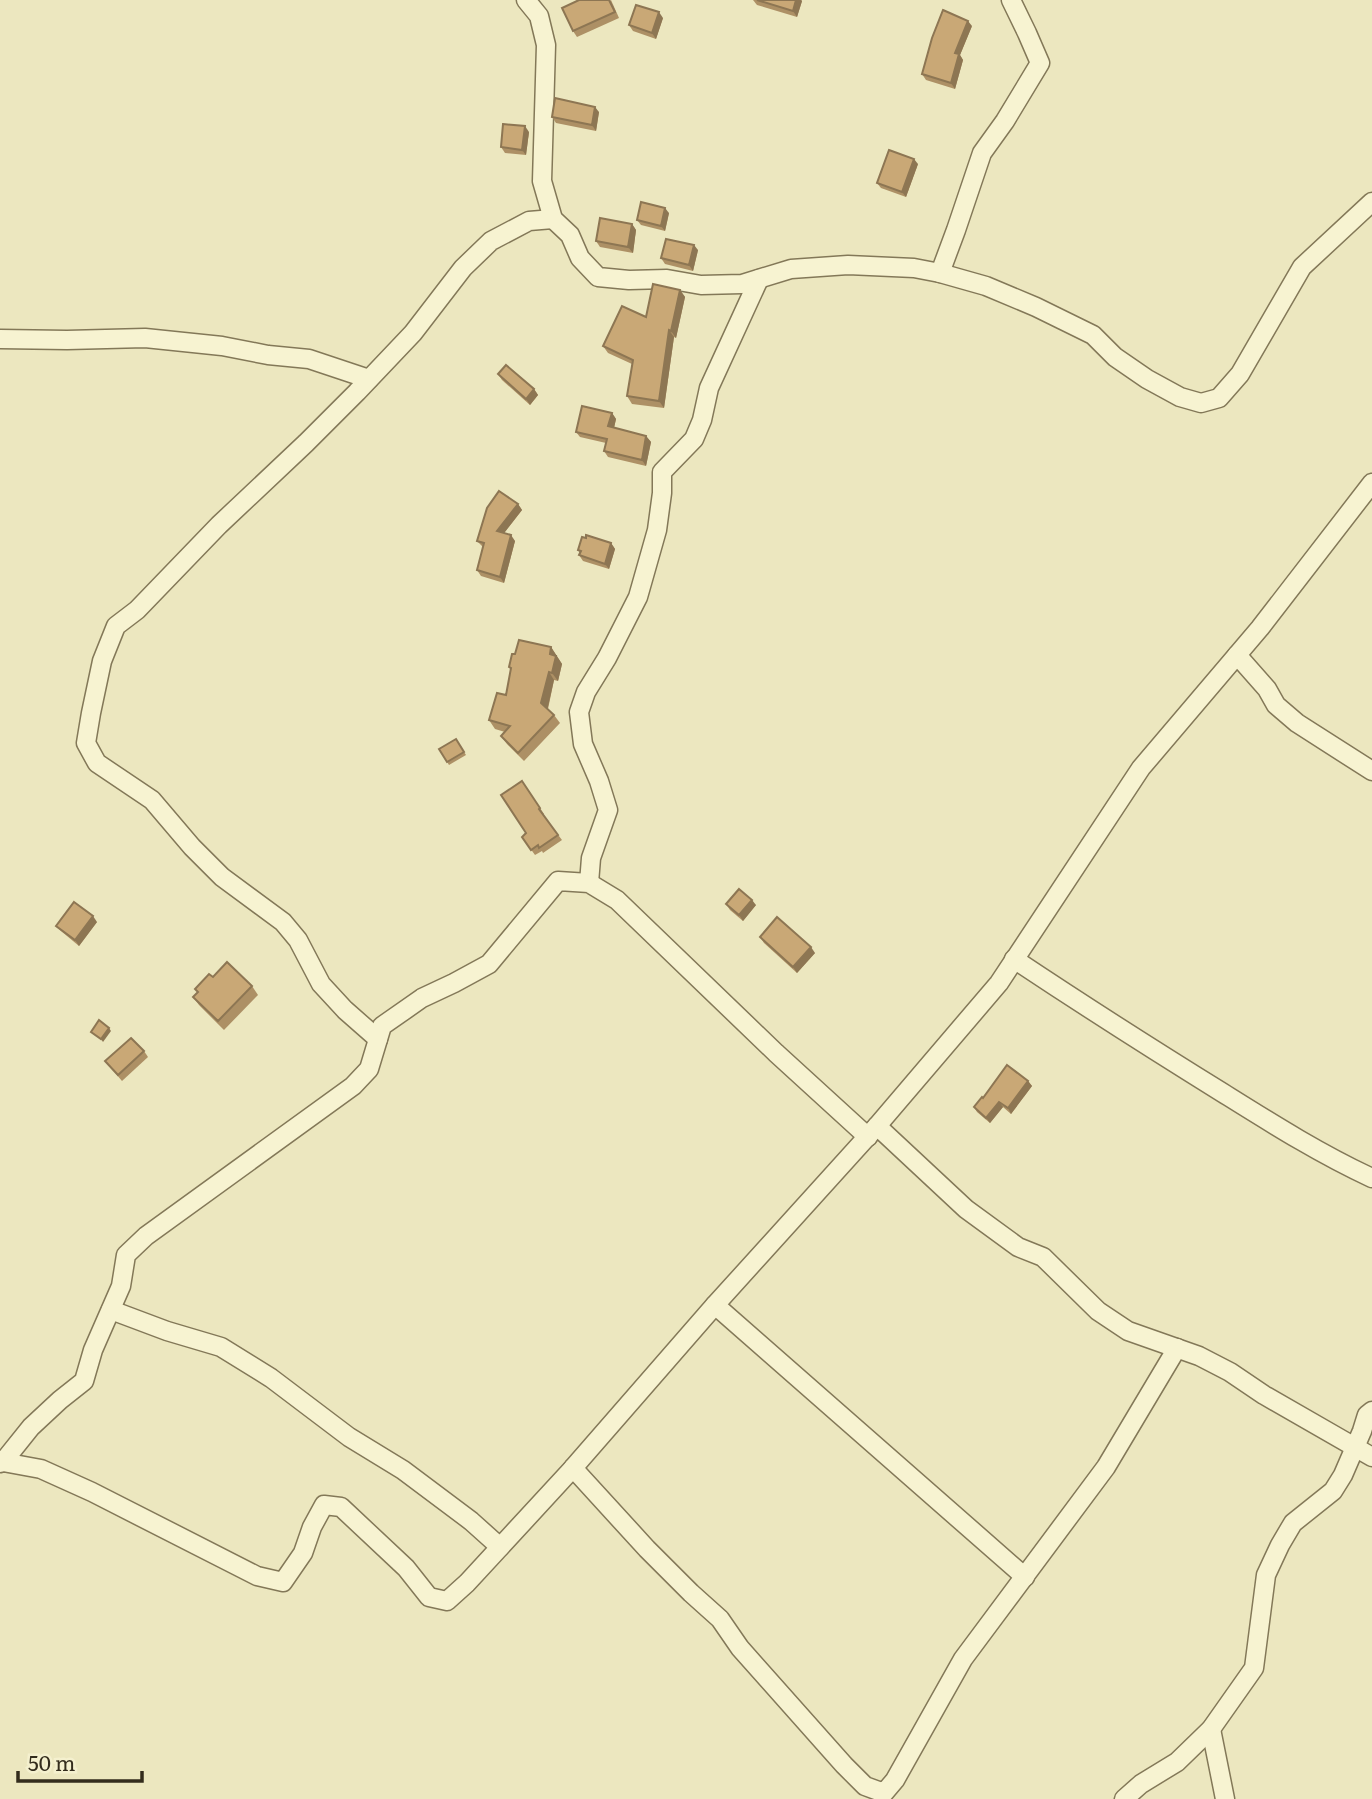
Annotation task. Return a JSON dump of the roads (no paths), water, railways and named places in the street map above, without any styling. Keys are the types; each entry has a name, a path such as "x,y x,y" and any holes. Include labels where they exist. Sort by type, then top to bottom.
{"street":[{"path":"526,0 539,16 546,45 542,181 553,219 570,235 580,258 598,277 629,280 667,279 701,285 741,284 791,269 848,265 914,268 940,273 986,286 1082,329 1147,379 1180,397 1201,403 1219,398 1240,374 1302,267 1372,202"},
{"path":"940,273 982,153 1006,121 1040,63 1011,0"},
{"path":"378,1039 321,984 298,940 283,922 222,877 152,800 97,763 86,743 102,661 116,626 137,610 219,525 369,379 413,333 463,268 491,241 529,221 553,219"},
{"path":"589,883 591,858 608,810 583,744 579,712 586,692 638,597 657,530 662,472 694,439 702,420 709,388 759,279"},
{"path":"0,339 145,338 196,343 309,359 369,379"},
{"path":"2,1463 41,1469 257,1576 283,1581 303,1553 312,1527 324,1505 341,1507 406,1568 429,1597 447,1601 467,1583 573,1468 715,1305 872,1132 999,983 1140,768 1260,628 1372,483"},
{"path":"1237,655 1267,689 1276,705 1297,723 1372,771"},
{"path":"2,1463 31,1427 84,1381 93,1350 121,1286 126,1255 146,1236 353,1086 369,1069 382,1026 422,998 489,964 558,881 589,883 617,900 776,1053 967,1209 1018,1247 1043,1257 1098,1311 1128,1331 1199,1356 1230,1372 1264,1395 1372,1457"},
{"path":"1014,959 1112,1025 1249,1109 1343,1165 1372,1178"},
{"path":"715,1305 1024,1577"},
{"path":"111,1311 220,1347 271,1378 349,1437 403,1470 471,1521 500,1547"},
{"path":"573,1468 647,1549 720,1619 740,1648 844,1765 865,1786 884,1793 895,1780 963,1659 1105,1467 1177,1348"},
{"path":"1124,1799 1141,1784 1177,1762 1211,1729 1254,1668 1266,1575 1293,1523 1333,1491 1356,1448 1367,1415 1372,1411"},
{"path":"1211,1729 1225,1799"}]}
